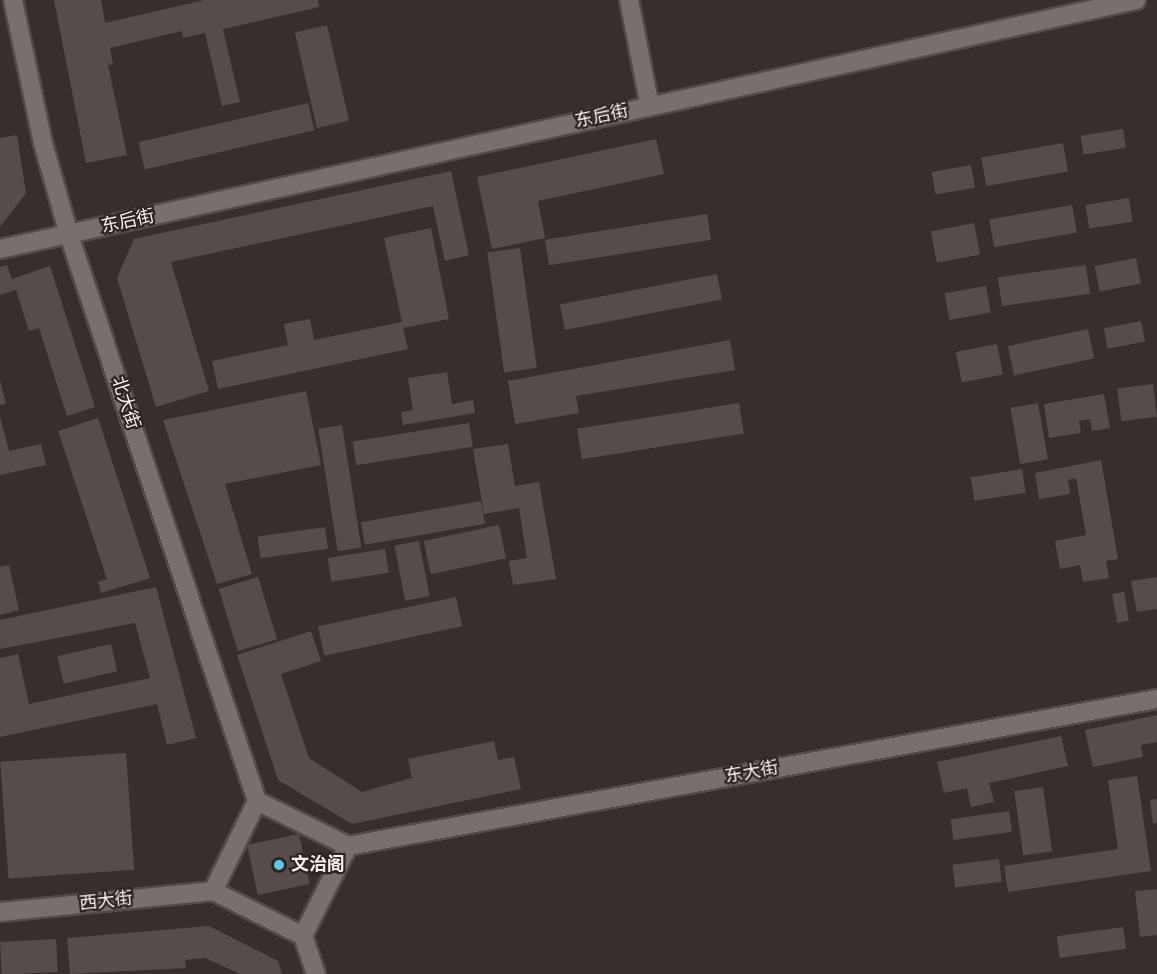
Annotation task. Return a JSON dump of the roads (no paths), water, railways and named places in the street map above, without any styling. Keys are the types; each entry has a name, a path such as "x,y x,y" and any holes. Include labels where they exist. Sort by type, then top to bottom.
{"street":[{"name":"北大街","path":"13,0 43,143 69,235 258,801"},
{"path":"629,0 650,107"},
{"name":"东后街","path":"0,249 1136,0"},
{"name":"东大街","path":"348,846 1157,699"},
{"path":"303,936 348,846 258,801 213,891 303,936 316,974"},
{"name":"西大街","path":"0,912 213,891"}],"place":[{"name":"文治阁","path":"279,865"}]}
